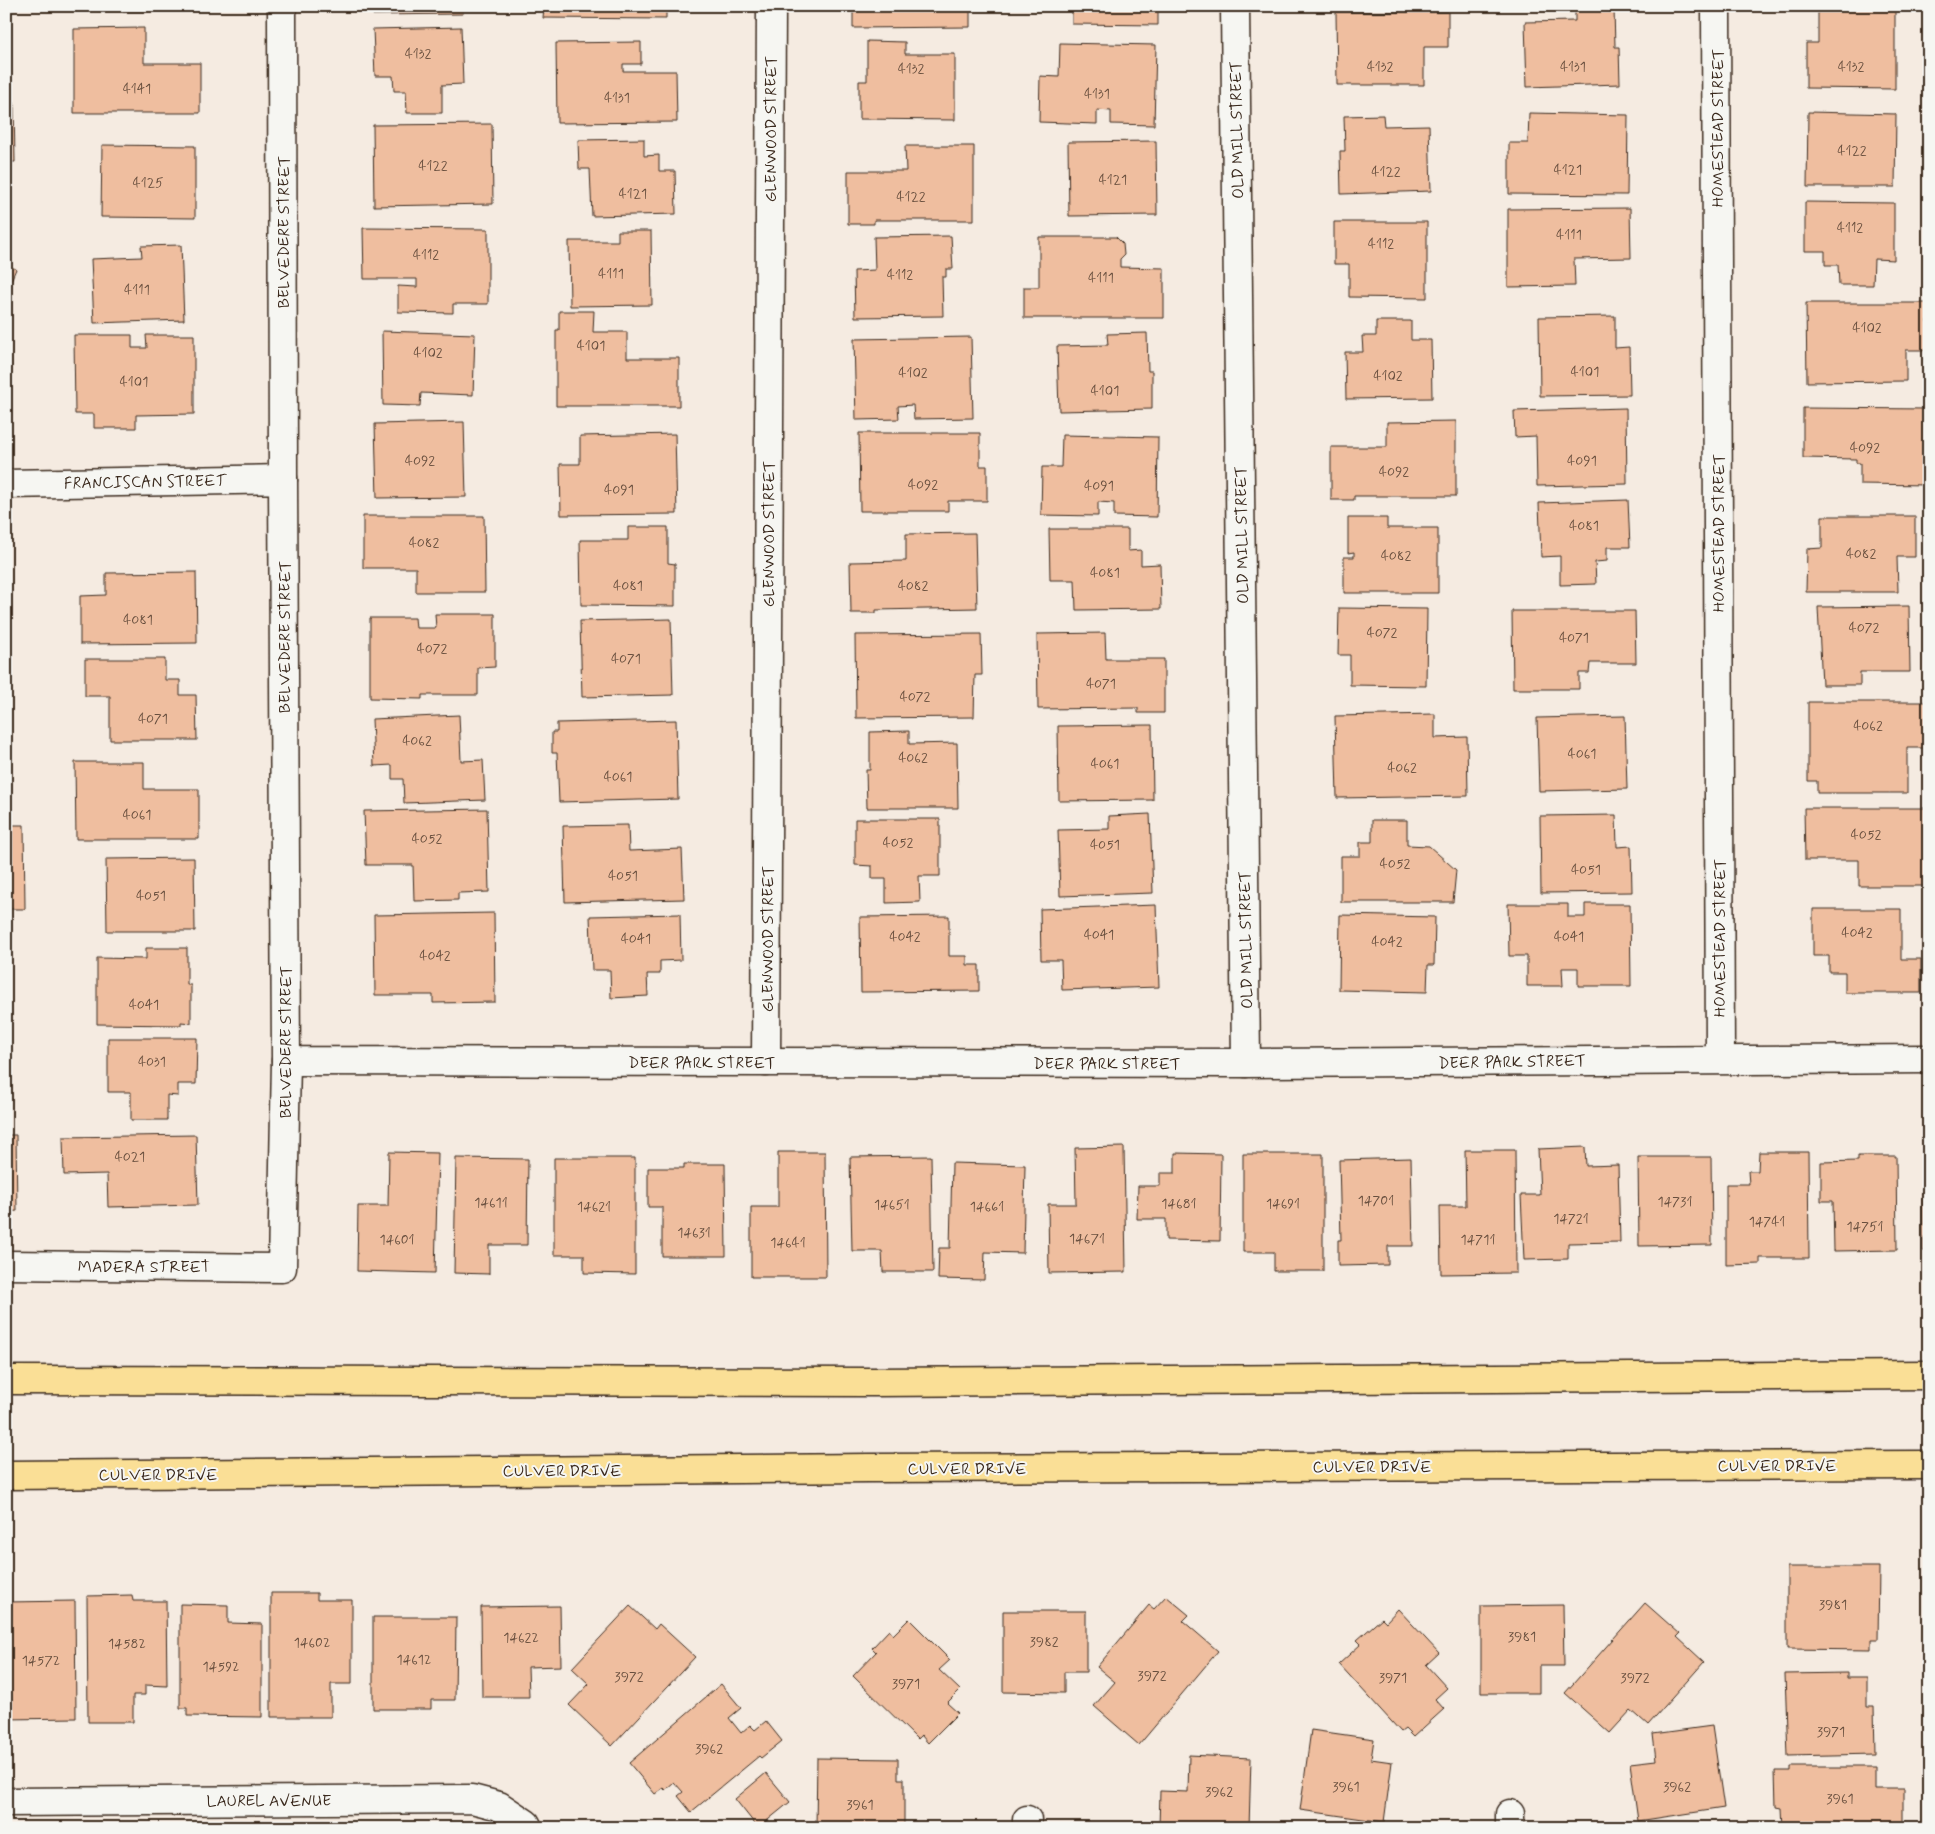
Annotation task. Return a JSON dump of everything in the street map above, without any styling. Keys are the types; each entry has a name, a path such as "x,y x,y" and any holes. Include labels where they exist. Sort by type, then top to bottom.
{"main road":[{"path":"6,1380 874,1382 1929,1375"},
{"name":"CULVER DRIVE","path":"6,1475 879,1468 1929,1465"}],"street":[{"name":"BELVEDERE STREET","path":"282,6 286,1060 282,1268"},
{"name":"GLENWOOD STREET","path":"766,1062 771,6"},
{"name":"OLD MILL STREET","path":"1235,6 1246,1064"},
{"name":"HOMESTEAD STREET","path":"1716,6 1720,1059"},
{"name":"FRANCISCAN STREET","path":"6,484 284,479"},
{"name":"DEER PARK STREET","path":"286,1060 1246,1064 1720,1059 1929,1059"},
{"name":"MADERA STREET","path":"6,1265 282,1268"},
{"name":"LAUREL AVENUE","path":"6,1802 472,1799 500,1806 527,1826"}],"building":[{"path":"97,6 190,6 190,8 181,8 181,11 97,11"},
{"path":"373,6 462,6 463,14 373,15"},
{"path":"544,6 666,6 666,19 543,18"},
{"path":"853,6 970,6 970,27 853,28"},
{"path":"1072,6 1158,6 1158,25 1072,24"},
{"path":"1818,8 1895,9 1895,89 1806,88 1806,43 1818,43"},
{"path":"1614,9 1615,47 1619,47 1620,84 1527,87 1525,22 1575,21 1575,10"},
{"path":"1336,12 1448,12 1448,47 1424,47 1424,85 1337,85"},
{"path":"461,27 463,84 442,85 442,113 407,113 406,91 394,91 393,76 375,76 373,29"},
{"path":"144,28 144,63 200,63 200,113 74,113 74,29"},
{"path":"867,41 905,42 905,54 955,54 955,120 859,119 859,81 867,81"},
{"path":"641,42 641,64 623,64 623,71 676,71 677,122 557,123 556,43"},
{"path":"1060,43 1156,45 1154,125 1111,124 1111,111 1097,110 1097,124 1039,122 1040,76 1059,77"},
{"path":"6,103 14,103 15,162 6,162"},
{"path":"1808,112 1896,114 1895,187 1807,187"},
{"path":"1529,113 1628,115 1627,195 1509,194 1509,143 1528,143"},
{"path":"1383,115 1384,126 1429,125 1431,191 1341,194 1340,151 1345,151 1344,116"},
{"path":"492,124 493,204 374,206 373,125"},
{"path":"644,139 644,156 659,155 659,171 675,171 676,214 592,216 590,169 579,169 578,140"},
{"path":"1156,141 1157,215 1069,216 1068,142"},
{"path":"102,145 195,146 195,218 101,217"},
{"path":"905,146 974,146 974,220 874,220 874,224 848,224 848,171 906,171"},
{"path":"1805,202 1894,203 1894,260 1874,259 1873,285 1839,285 1838,265 1825,265 1825,251 1805,251"},
{"path":"1630,208 1631,258 1574,259 1575,286 1508,287 1508,209"},
{"path":"1334,222 1427,222 1427,298 1349,297 1349,264 1334,264"},
{"path":"363,228 488,229 488,304 453,304 453,313 398,312 398,286 417,287 417,279 364,279"},
{"path":"618,231 651,231 652,305 570,306 569,241 618,241"},
{"path":"951,236 953,269 946,269 946,277 942,277 943,316 855,317 854,271 875,270 874,237"},
{"path":"1039,237 1116,237 1123,244 1124,255 1120,259 1120,267 1164,268 1164,318 1024,318 1024,287 1039,287"},
{"path":"181,245 184,320 94,323 91,259 142,257 141,246"},
{"path":"6,265 16,269 6,292"},
{"path":"1806,303 1928,303 1928,350 1906,350 1906,381 1807,382"},
{"path":"559,311 594,311 593,332 627,332 627,358 679,358 679,406 556,406 556,330 559,330"},
{"path":"1615,316 1615,348 1629,347 1630,395 1540,396 1539,317"},
{"path":"1376,321 1411,321 1411,340 1431,340 1432,398 1346,399 1345,352 1363,352 1362,336 1376,336"},
{"path":"382,331 475,334 473,395 421,393 420,406 383,405"},
{"path":"1147,333 1148,371 1152,371 1152,409 1059,411 1057,346 1108,345 1107,334"},
{"path":"74,335 132,335 132,348 147,348 146,335 194,335 194,414 136,415 136,428 94,428 94,414 75,414"},
{"path":"971,337 973,418 914,419 913,405 898,406 899,419 856,420 854,339"},
{"path":"1626,408 1627,484 1537,486 1536,436 1515,437 1514,411"},
{"path":"1803,408 1929,409 1927,485 1860,484 1860,463 1856,463 1856,459 1803,458"},
{"path":"1456,421 1456,496 1354,496 1354,500 1331,500 1331,447 1387,447 1387,422"},
{"path":"464,422 466,497 377,498 375,424"},
{"path":"859,433 980,433 980,466 987,466 987,501 948,501 948,511 860,511"},
{"path":"675,434 677,514 561,515 560,464 580,464 580,436"},
{"path":"1062,435 1158,437 1157,517 1114,516 1114,503 1098,502 1098,516 1041,515 1042,467 1061,467"},
{"path":"1628,500 1630,547 1607,547 1607,561 1595,562 1596,584 1560,585 1560,556 1541,557 1539,503"},
{"path":"363,516 484,516 485,592 416,592 416,568 363,568"},
{"path":"1822,516 1915,516 1915,557 1897,557 1898,592 1806,592 1807,549 1822,548"},
{"path":"1348,518 1387,518 1387,528 1438,528 1438,593 1344,593 1344,557 1354,557 1354,552 1348,553"},
{"path":"628,527 668,527 668,563 675,564 675,606 581,605 580,540 628,540"},
{"path":"1049,529 1128,529 1128,551 1141,550 1141,565 1160,564 1161,609 1076,610 1075,580 1050,580"},
{"path":"975,533 977,608 876,610 876,613 851,613 850,562 906,561 906,534"},
{"path":"196,572 197,643 80,644 80,596 106,595 106,573"},
{"path":"1909,606 1910,672 1860,672 1860,685 1822,685 1818,607"},
{"path":"1339,608 1427,609 1426,686 1350,685 1350,655 1338,655"},
{"path":"1512,611 1635,611 1636,663 1590,663 1589,673 1579,673 1579,689 1513,689"},
{"path":"435,614 495,614 495,667 478,668 478,695 422,695 422,699 370,698 370,618 415,618 416,628 436,628"},
{"path":"671,619 673,695 582,697 580,621"},
{"path":"1105,633 1106,659 1164,659 1164,713 1138,713 1138,708 1038,709 1037,634"},
{"path":"981,634 982,675 975,675 974,717 856,718 855,635"},
{"path":"85,659 165,659 165,680 180,680 180,695 196,695 197,740 110,740 110,696 85,696"},
{"path":"1808,702 1927,702 1927,748 1907,748 1907,793 1817,793 1817,781 1808,781"},
{"path":"1435,714 1435,738 1467,737 1468,796 1337,798 1335,716"},
{"path":"459,715 461,761 483,760 485,800 404,803 403,779 392,779 392,765 374,766 372,719"},
{"path":"1625,716 1627,789 1539,791 1537,718"},
{"path":"676,720 678,799 559,802 557,753 552,753 552,732 557,732 557,723"},
{"path":"1152,725 1153,800 1059,801 1058,726"},
{"path":"909,731 909,744 957,743 958,808 867,808 866,770 870,770 870,732"},
{"path":"75,762 144,762 144,789 199,789 199,839 76,839"},
{"path":"1804,808 1928,808 1928,886 1859,886 1859,860 1805,860"},
{"path":"487,809 489,892 458,893 458,900 414,901 413,865 366,865 364,811"},
{"path":"1150,814 1153,893 1060,896 1058,830 1109,829 1109,816"},
{"path":"1616,815 1617,847 1631,846 1632,892 1541,893 1540,816"},
{"path":"855,819 940,819 940,876 919,876 920,902 886,903 886,879 872,879 872,866 855,865"},
{"path":"1372,820 1407,820 1407,845 1429,846 1456,870 1453,902 1341,902 1341,856 1360,856 1360,842 1372,842"},
{"path":"6,825 24,825 25,909 6,909"},
{"path":"628,825 629,851 682,849 684,899 565,902 563,826"},
{"path":"194,858 195,931 107,931 106,859"},
{"path":"1508,904 1568,904 1568,917 1585,917 1585,904 1630,904 1631,986 1578,986 1578,968 1562,968 1563,986 1527,986 1527,956 1509,956"},
{"path":"1156,905 1159,987 1062,990 1061,960 1041,960 1040,909"},
{"path":"1813,909 1901,909 1901,959 1921,959 1921,993 1845,993 1845,972 1829,972 1829,956 1813,956"},
{"path":"494,913 495,1002 433,1003 433,995 375,995 374,915"},
{"path":"680,914 681,960 660,961 660,974 647,974 648,996 611,998 610,970 592,970 590,916"},
{"path":"1340,915 1435,917 1434,965 1428,965 1427,992 1339,990"},
{"path":"949,916 949,956 967,956 967,965 979,965 979,991 861,992 860,917"},
{"path":"146,948 187,948 187,985 191,985 191,1023 181,1022 181,1025 97,1024 97,958 146,959"},
{"path":"108,1038 197,1038 196,1084 178,1084 178,1096 167,1095 167,1120 131,1120 131,1092 108,1092"},
{"path":"6,1135 16,1135 17,1211 6,1212"},
{"path":"196,1135 198,1205 108,1207 107,1174 64,1175 63,1137"},
{"path":"1124,1147 1126,1272 1049,1273 1048,1204 1076,1204 1075,1148"},
{"path":"1585,1147 1586,1166 1618,1165 1620,1242 1568,1243 1568,1259 1524,1260 1521,1195 1540,1195 1538,1149"},
{"path":"1465,1150 1515,1150 1516,1273 1441,1274 1440,1206 1466,1206"},
{"path":"389,1152 438,1153 435,1273 357,1271 358,1206 388,1206"},
{"path":"778,1152 825,1152 826,1277 751,1277 751,1207 778,1207"},
{"path":"1759,1152 1808,1152 1809,1258 1760,1258 1760,1264 1726,1265 1726,1184 1749,1184 1748,1171 1758,1171"},
{"path":"1922,1152 1929,1152 1929,1251 1923,1251"},
{"path":"1175,1153 1221,1154 1220,1241 1166,1240 1166,1219 1137,1219 1138,1186 1160,1186 1160,1173 1175,1173"},
{"path":"1243,1154 1323,1154 1323,1271 1274,1271 1274,1252 1243,1252"},
{"path":"931,1156 933,1272 883,1272 882,1251 852,1251 850,1157"},
{"path":"1858,1156 1896,1156 1897,1250 1834,1251 1833,1201 1821,1201 1821,1162 1858,1161"},
{"path":"1638,1157 1711,1157 1712,1245 1639,1246"},
{"path":"456,1158 528,1159 527,1245 489,1245 489,1274 454,1273"},
{"path":"554,1158 635,1158 635,1274 584,1273 584,1255 554,1255"},
{"path":"1411,1158 1413,1246 1388,1246 1388,1265 1338,1266 1338,1240 1341,1240 1339,1160"},
{"path":"952,1163 1025,1165 1023,1253 985,1252 984,1280 938,1279 939,1248 950,1248"},
{"path":"684,1164 725,1164 726,1256 662,1256 662,1207 648,1207 648,1168 684,1168"},
{"path":"1787,1567 1879,1567 1878,1640 1871,1640 1871,1650 1787,1649"},
{"path":"271,1593 317,1593 317,1600 352,1600 352,1684 331,1684 331,1717 271,1717"},
{"path":"132,1595 133,1601 166,1601 167,1686 145,1685 145,1695 133,1695 133,1722 88,1722 87,1596"},
{"path":"1166,1596 1189,1615 1183,1621 1218,1651 1139,1745 1094,1706 1115,1682 1097,1667 1149,1605 1154,1609"},
{"path":"75,1601 76,1718 6,1719 6,1602"},
{"path":"1645,1603 1680,1634 1677,1637 1704,1662 1648,1725 1631,1710 1610,1733 1565,1693"},
{"path":"180,1604 228,1605 228,1623 262,1624 262,1717 187,1716 187,1708 180,1708"},
{"path":"1563,1605 1564,1666 1539,1666 1539,1693 1481,1693 1481,1606"},
{"path":"560,1606 561,1666 528,1667 529,1697 482,1697 481,1607"},
{"path":"630,1606 655,1629 659,1624 695,1657 612,1746 569,1705 589,1684 572,1668"},
{"path":"1398,1609 1439,1653 1426,1665 1447,1688 1435,1699 1444,1709 1413,1737 1405,1729 1401,1732 1339,1664 1361,1644 1357,1640 1382,1618 1386,1622"},
{"path":"1003,1611 1086,1611 1086,1672 1064,1672 1064,1693 1003,1692"},
{"path":"373,1617 456,1617 455,1700 431,1700 431,1709 373,1709"},
{"path":"909,1619 950,1660 939,1670 960,1690 947,1703 958,1713 928,1743 921,1735 917,1739 853,1676 876,1652 872,1648 889,1630 893,1635"},
{"path":"1847,1673 1847,1678 1867,1678 1867,1707 1874,1707 1875,1754 1788,1756 1785,1674"},
{"path":"721,1684 741,1708 729,1718 741,1733 750,1725 755,1730 766,1721 782,1741 761,1758 759,1756 691,1812 678,1796 683,1792 674,1782 665,1790 663,1788 655,1794 629,1763"},
{"path":"1712,1726 1724,1808 1638,1821 1630,1763 1656,1760 1653,1734"},
{"path":"1311,1730 1374,1739 1371,1759 1392,1762 1384,1822 1300,1810"},
{"path":"1189,1755 1251,1758 1249,1828 1159,1828 1160,1791 1188,1792"},
{"path":"817,1758 898,1759 898,1779 904,1779 904,1828 816,1828"},
{"path":"1790,1767 1875,1767 1875,1789 1904,1789 1904,1828 1782,1828 1781,1808 1776,1807 1775,1771 1790,1771"},
{"path":"766,1773 790,1802 758,1828 735,1799"}]}
